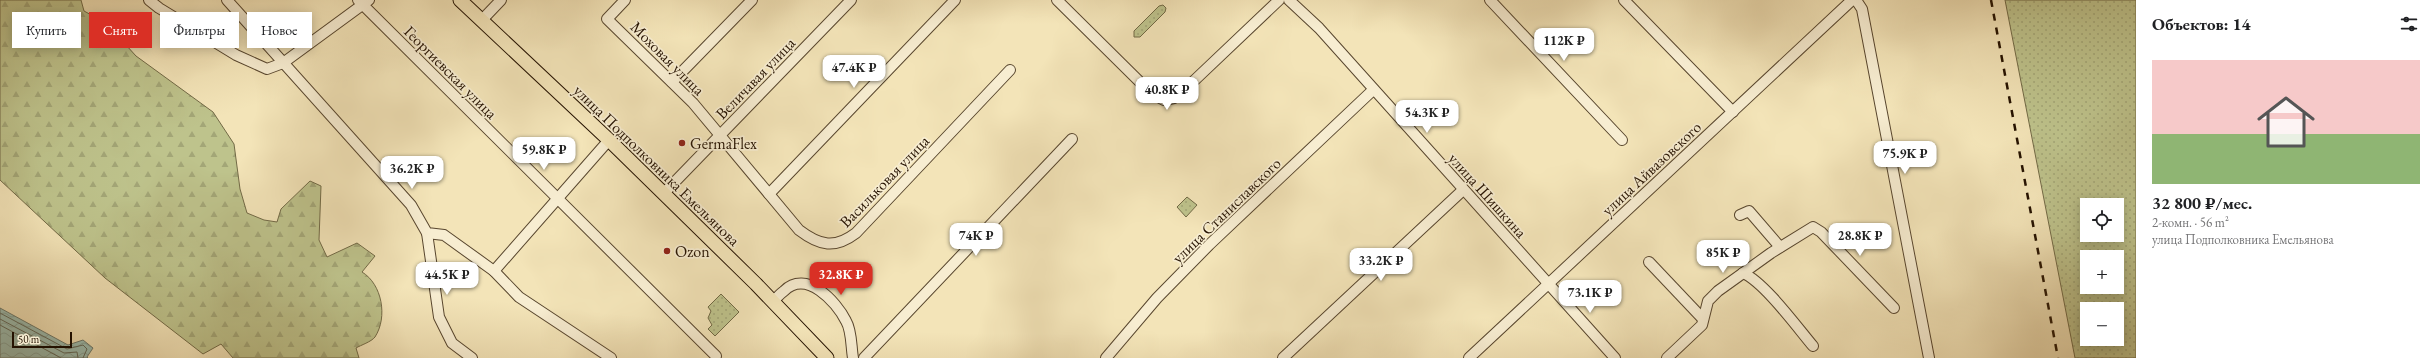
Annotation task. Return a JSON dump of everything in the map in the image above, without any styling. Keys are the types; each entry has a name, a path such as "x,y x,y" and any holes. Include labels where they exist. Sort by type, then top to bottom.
{"main road":[{"name":"улица Подполковника Емельянова","path":"460,0 610,140 774,302 827,358"}],"street":[{"path":"149,0 159,8 248,61 267,69 283,63 363,1"},
{"path":"227,0 410,205 427,234 439,317 452,343 472,358"},
{"path":"481,21 500,0"},
{"name":"Моховая улица","path":"625,0 607,18 672,82 721,134 769,194"},
{"path":"672,82 752,0"},
{"name":"Величавая улица","path":"664,194 851,0"},
{"path":"769,194 955,0"},
{"path":"1057,0 1155,97 1164,100 1174,98 1180,94 1280,0"},
{"name":"улица Шишкина","path":"1289,0 1319,28 1615,358"},
{"path":"1490,0 1622,140"},
{"path":"1624,0 1733,112"},
{"name":"улица Айвазовского","path":"1470,358 1852,0"},
{"path":"1856,0 1862,9 1929,358"},
{"name":"Георгиевская улица","path":"363,1 557,199 716,356"},
{"name":"Васильковая улица","path":"769,194 799,230 813,241 828,244 845,242 856,233 1010,70"},
{"name":"улица Станиславского","path":"1106,358 1157,298 1209,245 1374,90"},
{"path":"864,358 1072,139"},
{"path":"494,271 610,140"},
{"path":"1283,358 1463,190"},
{"path":"1740,215 1749,211 1780,247"},
{"path":"1667,358 1702,325 1708,301 1718,291 1780,247 1813,227 1821,232 1894,308"},
{"path":"427,234 444,235 494,271 519,297 611,358"},
{"path":"1648,262 1703,319"},
{"path":"1743,273 1749,276 1762,288 1813,346"},
{"path":"774,302 788,287 800,283 811,284 840,310 848,323 853,358"}],"green space":[{"path":"0,0 81,0 84,11 89,14 89,48 129,48 136,56 213,112 234,144 240,189 247,213 264,220 277,222 281,209 310,181 321,186 319,240 327,257 357,243 375,256 362,272 369,277 374,284 381,302 382,311 379,329 373,339 356,348 359,358 233,358 221,344 203,354 105,278 0,180"},
{"path":"2005,0 2136,0 2136,358 2075,358"},
{"path":"1163,5 1166,8 1165,12 1140,37 1134,37 1134,31 1159,6"},
{"path":"1187,197 1197,205 1186,217 1177,207"},
{"path":"721,294 739,312 715,336 708,329 712,325 708,318 711,311 708,307"}],"water":[{"path":"0,308 68,345 83,340 93,348 87,357 88,358 0,358"}],"railway":[{"path":"1991,0 2058,358"}],"place":[{"name":"GermaFlex","path":"682,143"},
{"name":"Ozon","path":"667,251"}]}
